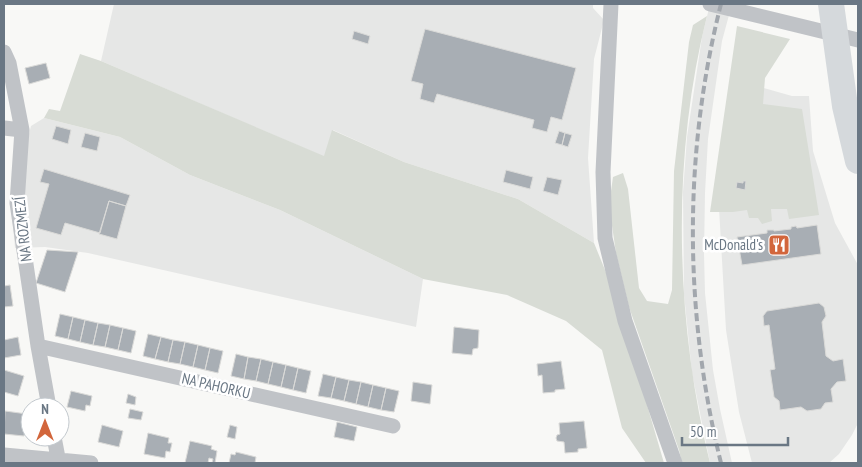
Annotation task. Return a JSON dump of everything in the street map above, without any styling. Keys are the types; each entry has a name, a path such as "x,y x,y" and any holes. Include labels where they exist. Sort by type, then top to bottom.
{"highway":[{"path":"839,6 852,60 845,106 858,161"}],"street":[{"path":"611,4 603,172 605,238 624,321 675,463"},
{"path":"710,4 852,60"},
{"name":"NA ROZMEZÍ","path":"4,52 22,130 17,203 47,397"},
{"path":"4,128 22,130"},
{"name":"NA PAHORKU","path":"38,346 393,426"},
{"path":"56,447 59,462"},
{"path":"4,455 59,462 91,463"}],"shaded area":[{"path":"114,4 593,4 593,8 604,20 594,59 588,158 594,243 518,199 404,162 333,130 325,157 101,61"},
{"path":"710,4 732,4 722,41 708,139 704,254 705,293 713,370 732,463 710,463 692,373 684,294 683,192 687,137 702,37"},
{"path":"707,16 695,70 687,126 683,182 682,240 684,297 690,353 698,409 710,463 682,463 629,307 616,253 609,205 613,177 623,173 628,189 639,288 647,301 668,304 672,290 674,171 689,42 693,25"},
{"path":"737,26 790,39 765,78 763,104 802,109 819,215 789,219 787,209 771,209 772,221 762,224 758,218 749,218 747,210 710,212"},
{"path":"80,54 101,61 324,156 332,130 404,162 518,199 594,243 614,292 664,463 646,463 622,428 602,350 566,321 507,295 423,279 280,210 190,175 120,137 44,118 49,109 60,111"},
{"path":"742,82 792,96 809,96 813,151 835,223 858,265 858,423 839,454 829,463 752,463 739,412 726,330 719,208"},
{"path":"44,118 120,137 190,175 280,210 423,279 416,327 88,253 45,247 15,248 11,205 31,126"}],"building":[{"path":"425,29 576,68 562,120 551,117 547,132 532,128 534,120 437,94 434,103 420,99 423,84 411,81"},
{"path":"354,31 370,36 368,44 352,39"},
{"path":"46,63 50,78 29,84 25,68"},
{"path":"56,126 71,130 68,144 52,139"},
{"path":"559,131 565,133 562,145 555,143"},
{"path":"85,133 100,137 97,151 81,147"},
{"path":"565,133 572,135 568,147 562,145"},
{"path":"44,169 130,195 126,206 109,201 100,233 65,223 61,235 36,228 49,184 40,182"},
{"path":"506,170 533,177 530,189 503,182"},
{"path":"547,177 562,180 558,195 543,191"},
{"path":"743,181 746,181 745,190 736,188 737,182 743,183"},
{"path":"109,201 126,206 117,239 99,234"},
{"name":"McDonald's","path":"817,225 821,254 742,265 737,237 767,233 767,230 774,231 791,229 791,227 796,226 797,228"},
{"path":"47,250 78,252 65,292 36,283"},
{"path":"10,285 13,306 4,307 4,286"},
{"path":"819,303 824,307 826,316 822,322 826,356 833,361 843,359 846,381 837,382 831,389 833,402 825,403 821,409 807,411 801,407 780,410 779,401 774,397 770,370 775,369 769,325 764,326 763,316 767,311"},
{"path":"60,314 73,317 68,339 55,336"},
{"path":"73,317 85,320 80,342 68,339"},
{"path":"85,320 98,323 93,345 80,342"},
{"path":"98,323 110,325 105,347 93,345"},
{"path":"110,325 123,328 118,350 105,347"},
{"path":"454,327 479,330 478,348 473,349 472,355 452,353"},
{"path":"123,328 136,331 131,353 118,350"},
{"path":"148,334 161,337 155,359 143,356"},
{"path":"18,337 21,355 4,358 4,340"},
{"path":"161,337 173,340 168,362 155,359"},
{"path":"173,340 185,342 180,364 168,362"},
{"path":"185,342 198,345 193,367 180,364"},
{"path":"198,345 210,348 205,370 193,367"},
{"path":"210,348 223,351 218,373 205,370"},
{"path":"236,354 248,357 244,379 231,376"},
{"path":"248,357 261,359 256,381 244,379"},
{"path":"261,359 273,362 268,384 256,381"},
{"path":"561,361 565,389 543,393 542,375 538,376 537,364"},
{"path":"273,362 286,365 281,387 268,384"},
{"path":"286,365 298,368 293,390 281,387"},
{"path":"298,368 311,371 306,393 293,390"},
{"path":"4,370 24,376 18,396 4,392"},
{"path":"323,374 336,377 331,398 318,396"},
{"path":"336,377 349,380 344,401 331,398"},
{"path":"349,380 361,382 356,404 344,401"},
{"path":"361,382 373,385 368,407 356,404"},
{"path":"413,382 432,385 430,404 411,401"},
{"path":"373,385 386,388 381,410 368,407"},
{"path":"386,388 399,391 394,412 381,410"},
{"path":"71,391 92,396 90,406 86,405 85,411 70,408"},
{"path":"128,394 136,397 135,405 126,403"},
{"path":"130,409 143,412 141,420 128,418"},
{"path":"5,411 20,413 20,436 4,434"},
{"path":"584,421 587,448 578,449 578,452 565,453 564,442 557,441 556,438 560,434 559,423"},
{"path":"337,422 357,427 354,441 334,437"},
{"path":"102,425 123,431 119,447 98,442"},
{"path":"230,425 237,427 235,439 227,437"},
{"path":"148,433 169,438 168,443 172,443 170,452 166,451 165,458 144,454"},
{"path":"190,441 212,446 211,449 217,451 215,463 212,463 213,459 209,458 208,463 185,463"},
{"path":"236,452 256,457 255,463 229,463 231,454 235,455"}],"railway":[{"path":"721,4 709,60 700,118 695,175 693,234 695,292 700,349 709,407 721,463"}],"place":[{"name":"McDonald's","path":"779,245"}]}
